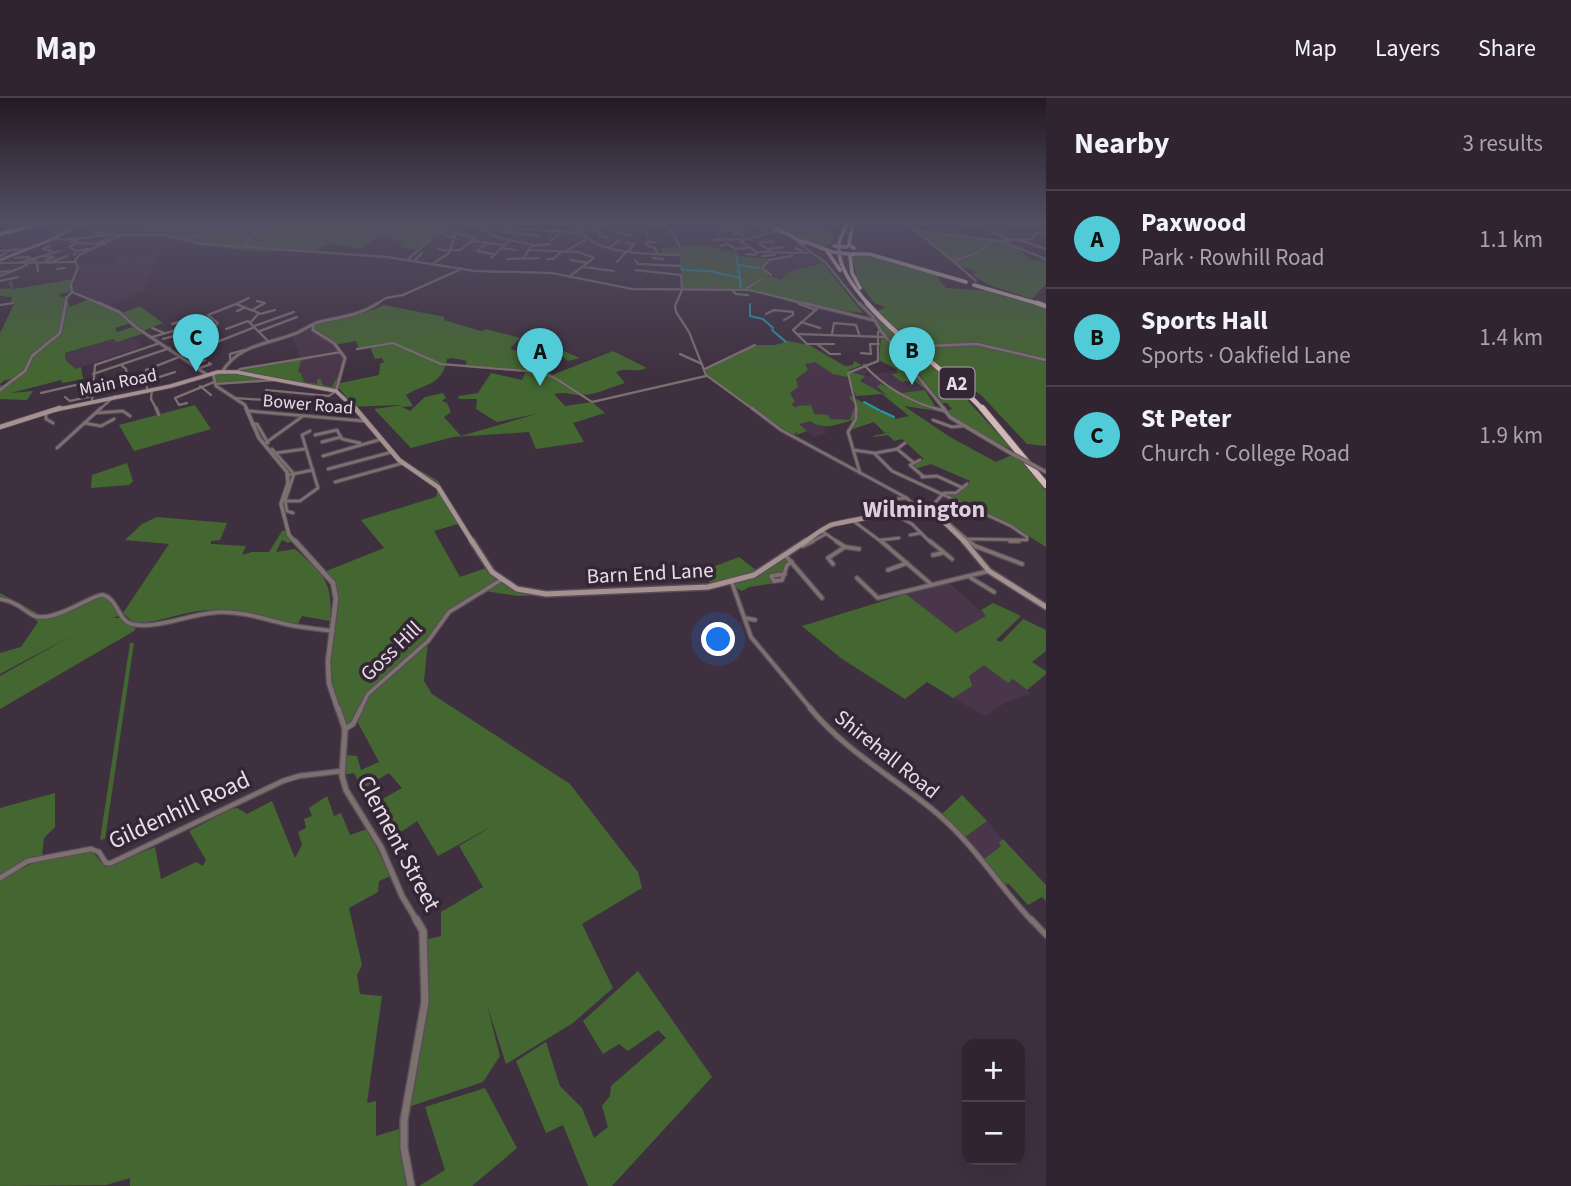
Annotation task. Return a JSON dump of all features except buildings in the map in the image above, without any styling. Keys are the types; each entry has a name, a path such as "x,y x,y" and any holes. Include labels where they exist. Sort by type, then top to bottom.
{"highway":[{"path":"842,272 856,292"},
{"name":"A2","path":"844,272 856,292 886,324 964,390 1046,485"},
{"name":"A2","path":"849,272 869,303 968,389 1046,478"},
{"path":"853,272 869,303"}],"main road":[{"path":"934,272 1046,306"},
{"name":"Main Road","path":"27,417 92,399 149,390 222,372 236,372 336,391"},
{"path":"336,391 344,396 403,463 438,487 489,568 501,580"},
{"path":"0,427 27,417"},
{"path":"919,508 928,510 946,523 970,546 989,571 1046,607"},
{"name":"Barn End Lane","path":"501,580 524,591 556,595 708,587 732,583 758,572 823,532 852,520 895,515 919,508"}],"street":[{"path":"72,292 70,288 76,272"},
{"path":"222,372 230,359 244,350 296,333 314,324 365,312 388,297 403,295 454,272"},
{"path":"479,272 543,272 615,287 747,289 817,309 869,317"},
{"path":"570,276 577,272"},
{"path":"645,272 681,275 682,290 675,306 676,312 689,332 706,376 794,436 907,498 919,508"},
{"path":"767,272 771,275"},
{"path":"834,272 944,411 962,426 1046,472"},
{"path":"963,272 972,282"},
{"path":"0,281 18,277"},
{"path":"747,289 760,280"},
{"path":"732,290 736,294 748,295"},
{"path":"72,292 120,312 206,374"},
{"path":"0,390 25,371 32,356 60,333 67,297 72,292"},
{"path":"208,315 248,298"},
{"path":"236,304 254,309 267,303 259,301"},
{"path":"0,305 13,303"},
{"path":"238,311 244,308"},
{"path":"254,309 260,314"},
{"path":"766,314 785,309 793,312 793,315 784,320"},
{"path":"817,309 793,328 806,344 834,344"},
{"path":"250,323 260,314 275,310"},
{"path":"159,415 146,381 146,370 294,312"},
{"path":"175,342 188,342 214,329 218,323 202,313"},
{"path":"260,331 297,317"},
{"path":"175,324 187,319 194,325 202,326"},
{"path":"226,329 248,321 269,342"},
{"path":"801,322 820,328"},
{"path":"832,334 834,323 856,325 859,334"},
{"path":"266,390 329,396 336,391 345,363 341,352 327,337 313,330 314,324"},
{"path":"152,337 188,330 194,325"},
{"path":"152,328 164,333"},
{"path":"65,397 70,401 92,399 93,374 97,364 162,341 177,331"},
{"path":"860,473 848,432 856,419 857,404 848,373 878,360 881,331"},
{"path":"797,334 886,337"},
{"path":"188,342 201,349"},
{"path":"358,349 393,343 441,364 539,372 555,378 592,402 706,376"},
{"path":"817,344 830,354 840,354"},
{"path":"861,353 871,354 870,344 879,344"},
{"path":"897,349 977,344 1046,359"},
{"path":"680,354 702,366 748,351 755,345"},
{"path":"93,374 170,348"},
{"path":"236,372 240,369 341,352"},
{"path":"194,364 206,361 211,364 200,368"},
{"path":"121,365 126,369 128,380"},
{"path":"864,365 875,379 944,411"},
{"path":"146,381 172,373"},
{"path":"214,373 214,383"},
{"path":"260,381 266,378"},
{"path":"187,403 178,405 175,398 200,386 214,383 281,380 277,389"},
{"path":"41,393 93,381"},
{"path":"93,387 118,382"},
{"path":"214,383 235,397 249,411 252,424 288,475 313,470"},
{"path":"200,386 211,396"},
{"path":"57,448 115,396"},
{"path":"235,397 351,406"},
{"path":"122,411 125,406"},
{"path":"96,413 122,411 130,416"},
{"name":"Bower Road","path":"249,411 364,421"},
{"path":"46,412 46,419 53,423"},
{"path":"266,443 303,416"},
{"path":"84,423 101,426 114,419"},
{"path":"933,420 951,426 962,426"},
{"path":"315,435 337,430 341,437"},
{"path":"285,501 300,501 318,486 304,449 302,435 310,431"},
{"path":"322,442 341,437 362,444"},
{"path":"323,456 382,439"},
{"path":"875,453 903,447 905,443"},
{"path":"272,449 294,474"},
{"path":"276,453 304,449"},
{"path":"897,449 914,463"},
{"path":"853,450 874,453 892,471 1024,533 1027,540 1021,543 990,538 967,539"},
{"path":"328,469 392,452"},
{"path":"920,460 910,465 923,477 937,476 963,488"},
{"path":"335,482 403,463"},
{"path":"293,513 287,511 285,501 294,474"},
{"name":"Clement Street","path":"288,475 281,504 286,530 292,541 330,579 335,593 328,683 345,729 342,771 346,790 381,847 402,896 421,925 425,940 425,1002 404,1120 404,1147 411,1186"},
{"path":"928,510 943,495 956,493 967,484"},
{"path":"885,500 907,498"},
{"path":"938,514 983,551 1022,564"},
{"path":"895,515 909,522 952,559"},
{"path":"852,520 932,585"},
{"path":"823,532 845,547 859,550"},
{"path":"910,535 921,533"},
{"path":"880,541 899,538"},
{"path":"823,559 845,547"},
{"path":"933,555 942,553"},
{"path":"785,555 822,598"},
{"path":"828,558 833,564"},
{"path":"785,575 787,565 792,562"},
{"path":"888,570 907,563"},
{"path":"857,578 878,598 989,571"},
{"path":"969,577 994,592"},
{"name":"Goss Hill","path":"345,729 353,724 368,694 428,641 449,612 501,580"},
{"name":"Shirehall Road","path":"732,583 751,637 821,721 841,740 940,816 985,863 1014,902 1046,935"},
{"path":"0,599 17,604 35,617 53,616 76,608 96,595 104,595 114,602 125,620 131,624 153,624 197,613 223,612 255,615 290,625 333,631"},
{"path":"745,618 755,620"},
{"name":"Gildenhill Road","path":"0,878 28,861 91,849 99,852 106,863 111,863 185,831 283,781 299,776 342,771"}],"shaded area":[{"path":"77,272 152,272 144,288 147,290 107,306 71,290 75,280 85,276 76,275"},
{"path":"765,272 796,272 781,280"},
{"path":"311,326 314,333 326,337 340,351 333,353 342,354 344,360 336,390 242,372 241,369 300,359 292,335"},
{"path":"139,331 145,333 132,338 143,346 76,369 66,361 65,354"},
{"path":"771,348 847,372 854,397 854,420 840,423 826,420 819,427 823,426 825,428 822,429 827,433 814,437 807,431 793,435 751,351"},
{"path":"861,367 870,374 866,373 865,376 897,370 925,390 898,394 899,404 884,394 856,396 849,373"},
{"path":"949,583 987,616 956,634 906,594"},
{"path":"984,665 1008,683 1013,679 1031,693 1005,703 985,716 953,698 971,686 969,676"},
{"path":"987,821 1003,839 999,842 1002,845 984,859 964,838"}],"green space":[{"path":"681,272 765,272 781,280 789,272 830,272 863,313 816,307 814,309 747,289 682,290"},
{"path":"855,272 930,272 941,275 938,278 946,288 991,291 1046,307 1046,446 1027,444 983,397 960,378 947,378 1014,451 974,431 946,411 952,409 947,403 941,403 922,382 925,389 913,380 902,382 891,374 898,373 896,369 879,360 881,338 890,340 870,315 886,307 874,303 857,279"},
{"path":"1046,272 1046,284 1032,299 989,285 971,274"},
{"path":"74,279 69,292 59,294 60,297 68,296 61,331 69,301 69,307 90,299 119,312 131,323 115,328 117,332 132,327 144,333 65,353 66,361 76,369 81,367 83,379 62,383 61,380 11,393 33,391 27,400 0,399 0,385 5,386 15,379 5,380 0,384 0,333 14,304 11,302 12,297 0,296 0,289 11,288 8,282 12,281 13,289"},
{"path":"384,305 445,317 444,320 481,331 486,329 520,338 510,349 545,359 557,348 580,358 568,361 561,355 548,363 540,364 552,375 613,351 647,368 616,372 625,383 599,392 588,395 554,394 565,406 592,402 605,413 573,423 584,442 536,449 529,432 453,437 411,448 374,409 403,405 343,407 349,400 338,387 336,390 281,379 215,384 213,373 240,372 241,369 320,356 301,361 298,372 304,382 317,384 320,378 323,385 332,387 337,377 336,384 379,375 380,364 384,362 382,358 375,359 370,347 359,348 356,341 334,345 327,337 314,330 313,325 283,337 310,325","holes":["447,359 467,361 465,366 526,371 522,380 491,373 478,393 458,396 459,399 477,399 476,409 497,422 536,414 461,436 444,417 451,412 447,403 442,401 446,398 443,393 425,397 410,411 402,407 413,406 406,395 437,379 445,368"]},
{"path":"140,306 163,323 143,331 122,313"},
{"path":"788,341 809,345 845,366 853,365 854,361 862,365 849,370 847,377 833,374 815,362 805,364 808,370 796,379 798,387 790,393 795,402 791,404 796,408 811,405 814,414 828,415 830,419 850,420 855,405 849,397 852,396 856,402 854,420 826,426 810,421 799,424 807,431 796,435 798,431 793,435 707,375 706,368 756,345 775,345"},
{"path":"850,372 865,376 860,381 887,396 877,386 881,384 911,399 901,393 925,390 937,409 915,400 938,411 904,406 950,437 996,462 1012,455 1023,462 1046,491 1046,547 1013,526 944,495 956,493 970,481 931,464 915,469 910,465 924,459 902,439 894,441 888,435 873,436 891,432 885,433 874,422 850,430 857,421 856,399 896,419 909,416 882,394 856,396 849,379"},
{"path":"195,405 211,429 134,451 119,425"},
{"path":"127,463 133,481 129,485 91,488 92,475"},
{"path":"411,465 438,481 483,553 461,523 434,531 460,577 489,567 517,589 546,595 518,596 484,591 455,607 428,641 424,681 432,694 570,784 638,872 642,888 582,924 613,988 573,1023 506,1064 487,1005 500,1056 483,1082 408,1107 425,1002 425,940 441,936 441,912 483,887 459,846 494,825 438,856 417,821 388,841 370,806 402,788 389,773 362,789 354,773 343,775 346,755 357,756 361,770 379,762 356,719 345,729 331,695 328,661 337,618 334,618 334,588 324,572 384,548 361,520 436,497 439,486"},
{"path":"157,517 227,523 220,540 211,541 211,544 246,546 242,555 269,552 282,531 287,530 292,541 288,543 282,540 276,552 295,549 320,573 328,587 330,621 302,616 297,625 248,613 211,610 150,622 133,622 123,613 169,544 125,540 142,524"},
{"path":"739,557 757,571 720,584 676,586 709,584 710,568"},
{"path":"784,558 789,562 784,572 770,577 776,583 749,587 742,591 735,587 736,583"},
{"path":"0,593 39,614 36,616 53,616 96,595 104,595 121,615 113,618 121,618 126,624 136,627 134,631 0,709 0,676 73,635 0,674 0,653 21,647 38,622 19,604 0,597"},
{"path":"906,594 956,633 986,616 981,610 993,603 1021,616 996,640 1001,642 1023,619 1046,630 1046,651 1032,662 1046,671 1046,674 1027,690 1013,679 1008,683 984,665 969,676 972,686 953,698 927,682 905,699 842,659 802,626"},
{"path":"130,643 134,643 105,839 100,840"},
{"path":"55,793 55,827 44,838 42,856 23,861 0,875 0,808"},
{"path":"962,795 987,821 964,838 941,815"},
{"path":"327,796 334,816 341,813 350,835 367,829 391,876 379,881 378,892 349,908 362,965 357,975 360,994 382,996 367,1103 376,1101 376,1136 399,1129 406,1186 130,1186 130,1178 106,1185 0,1186 0,880 35,862 92,851 105,867 155,847 161,879 196,862 203,866 206,860 189,831 231,809 237,808 247,814 272,801 295,858 302,845 298,832 306,828 304,819 312,816 309,808"},
{"path":"1003,839 1046,885 1046,901 1042,897 1028,905 1008,883 1004,887 984,859 1001,846 999,842"},
{"path":"638,971 712,1077 612,1186 588,1186 563,1125 546,1133 516,1061 546,1042 560,1086 582,1108 594,1138 608,1127 602,1106 610,1096 611,1086 666,1038 658,1030 628,1051 619,1044 603,1054 583,1021"},
{"path":"485,1088 517,1148 472,1186 419,1186 445,1170 425,1107"}],"waterway":[{"path":"712,272 740,278"},
{"path":"739,272 740,278"},
{"path":"740,278 741,289"},
{"path":"750,304 750,316 763,319 773,328"},
{"path":"772,330 786,342"},
{"path":"864,402 879,410"},
{"path":"881,411 894,417"}],"place":[{"name":"St Peter","path":"196,372"},
{"name":"Sports Hall","path":"912,385"},
{"name":"Paxwood","path":"540,386"}],"district":[{"name":"Wilmington","path":"924,509"}]}
